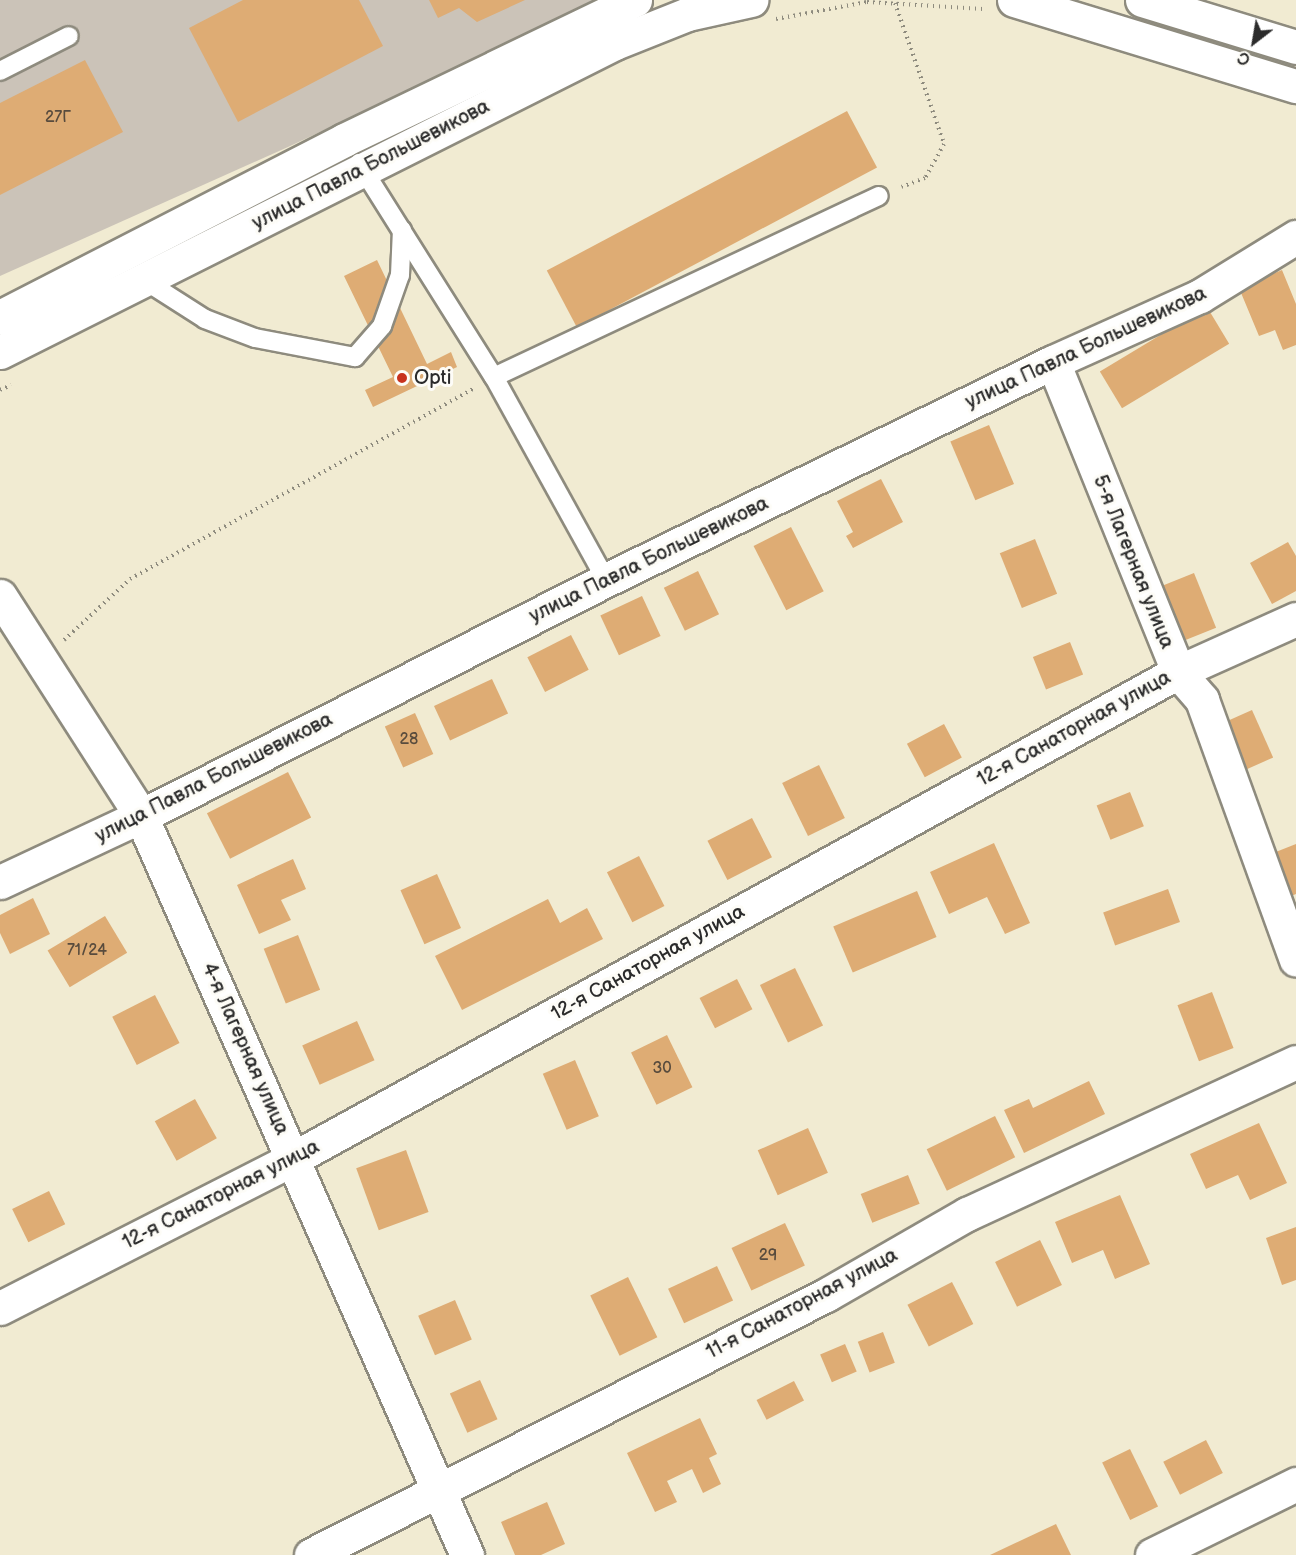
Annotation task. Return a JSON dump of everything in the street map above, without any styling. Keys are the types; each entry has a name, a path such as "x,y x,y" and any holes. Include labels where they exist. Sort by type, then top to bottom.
{"street":[{"name":"улица Павла Большевикова","path":"0,317 344,140 635,0"},
{"path":"1142,0 1296,47"},
{"path":"1004,5 1296,86"},
{"name":"улица Павла Большевикова","path":"0,352 615,43 688,14 758,10"},
{"name":"улица Павла Большевикова","path":"0,882 141,816 606,580 1053,362 1200,296 1296,237"},
{"name":"5-я Лагерная улица","path":"1053,362 1178,672 1202,700 1296,959"},
{"name":"4-я Лагерная улица","path":"0,596 43,659 141,816 440,1487 468,1555"},
{"name":"12-я Санаторная улица","path":"0,1308 294,1158 1178,672 1296,619"},
{"name":"11-я Санаторная улица","path":"311,1555 440,1487 826,1295 967,1214 1296,1062"},
{"path":"1152,1555 1296,1484"}],"lane":[{"path":"0,70 69,36"},
{"path":"344,140 494,377 606,580"},
{"path":"494,377 879,196"},
{"path":"144,280 205,319 255,338 355,357 382,326 400,275 402,230"}],"path":[{"path":"758,10 867,2 1004,5"},
{"path":"879,196 925,178 944,144 895,3"},
{"path":"43,659 130,579 494,377"},
{"path":"0,390 21,380"}],"shaded area":[{"path":"0,0 601,0 288,147 0,276"}],"building":[{"path":"243,0 359,0 383,46 238,122 189,28"},
{"path":"429,0 525,0 477,22 459,8 438,18"},
{"path":"85,60 123,132 0,195 0,103"},
{"path":"847,111 877,168 577,327 547,271"},
{"path":"377,260 427,364 451,352 457,367 373,407 365,390 393,377 344,276"},
{"path":"1282,270 1296,304 1296,345 1283,350 1275,330 1259,336 1239,288"},
{"path":"1207,307 1229,344 1122,408 1100,371"},
{"path":"989,425 1014,484 975,500 950,441"},
{"path":"881,479 903,522 853,548 846,536 853,532 837,501"},
{"path":"791,527 824,591 786,610 754,546"},
{"path":"1035,539 1057,594 1022,608 1000,553"},
{"path":"1288,542 1296,556 1296,591 1272,604 1250,563"},
{"path":"698,571 719,614 685,631 664,588"},
{"path":"1194,573 1216,628 1173,645 1150,591"},
{"path":"642,596 661,636 619,655 600,615"},
{"path":"571,635 589,670 545,692 527,657"},
{"path":"1070,642 1083,674 1046,689 1033,657"},
{"path":"492,679 508,713 450,740 434,706"},
{"path":"1252,710 1273,758 1234,775 1213,727"},
{"path":"415,713 433,754 403,768 385,726"},
{"path":"944,724 962,758 925,777 907,744"},
{"path":"819,765 845,818 808,836 782,783"},
{"path":"288,772 311,817 230,859 207,813"},
{"path":"1130,792 1144,826 1110,840 1097,805"},
{"path":"752,818 772,857 727,880 707,841"},
{"path":"994,843 1030,923 1005,934 987,897 949,914 930,872"},
{"path":"1296,844 1296,894 1286,898 1268,855"},
{"path":"639,856 664,906 632,922 607,872"},
{"path":"293,859 306,889 281,900 291,920 259,934 237,885"},
{"path":"437,874 461,928 424,944 400,890"},
{"path":"1168,889 1180,922 1115,945 1103,913"},
{"path":"917,891 937,937 853,973 833,927"},
{"path":"33,898 50,934 10,954 0,933 0,915"},
{"path":"548,899 560,923 587,908 603,939 462,1010 435,956"},
{"path":"105,916 127,953 70,987 48,951"},
{"path":"298,935 320,990 286,1004 264,949"},
{"path":"795,968 823,1026 788,1043 760,985"},
{"path":"737,979 752,1009 715,1028 700,998"},
{"path":"1212,992 1234,1048 1199,1061 1177,1005"},
{"path":"155,995 180,1043 137,1065 112,1017"},
{"path":"357,1021 374,1060 320,1085 302,1045"},
{"path":"667,1035 692,1087 656,1105 631,1053"},
{"path":"575,1060 599,1116 567,1130 543,1074"},
{"path":"1089,1081 1105,1114 1024,1153 1004,1110 1029,1099 1033,1108"},
{"path":"195,1099 217,1138 177,1161 155,1121"},
{"path":"995,1116 1015,1157 947,1191 927,1149"},
{"path":"1259,1123 1287,1183 1250,1200 1238,1175 1206,1189 1190,1154"},
{"path":"808,1128 828,1173 778,1195 758,1150"},
{"path":"406,1150 429,1212 379,1230 356,1168"},
{"path":"908,1175 920,1204 872,1223 861,1194"},
{"path":"49,1191 65,1224 28,1242 12,1209"},
{"path":"1120,1195 1150,1264 1115,1279 1103,1250 1072,1263 1055,1222"},
{"path":"785,1223 805,1266 751,1291 732,1248"},
{"path":"1296,1227 1296,1280 1282,1285 1266,1238"},
{"path":"1040,1240 1062,1285 1017,1307 995,1262"},
{"path":"717,1266 733,1300 684,1323 668,1289"},
{"path":"628,1277 657,1337 620,1356 590,1295"},
{"path":"952,1282 973,1324 929,1347 907,1305"},
{"path":"455,1300 472,1340 435,1355 418,1316"},
{"path":"883,1332 895,1363 870,1372 858,1342"},
{"path":"845,1344 857,1372 832,1382 820,1355"},
{"path":"480,1380 497,1419 467,1433 450,1393"},
{"path":"794,1381 804,1401 767,1420 757,1400"},
{"path":"700,1418 717,1454 709,1458 721,1484 703,1493 692,1469 667,1481 677,1502 655,1512 627,1453"},
{"path":"1206,1440 1223,1473 1180,1495 1163,1462"},
{"path":"1130,1449 1158,1507 1130,1520 1102,1463"},
{"path":"547,1502 565,1544 541,1555 515,1555 501,1522"},
{"path":"1056,1524 1071,1555 990,1555"}],"place":[{"name":"Opti","path":"402,378"}]}
